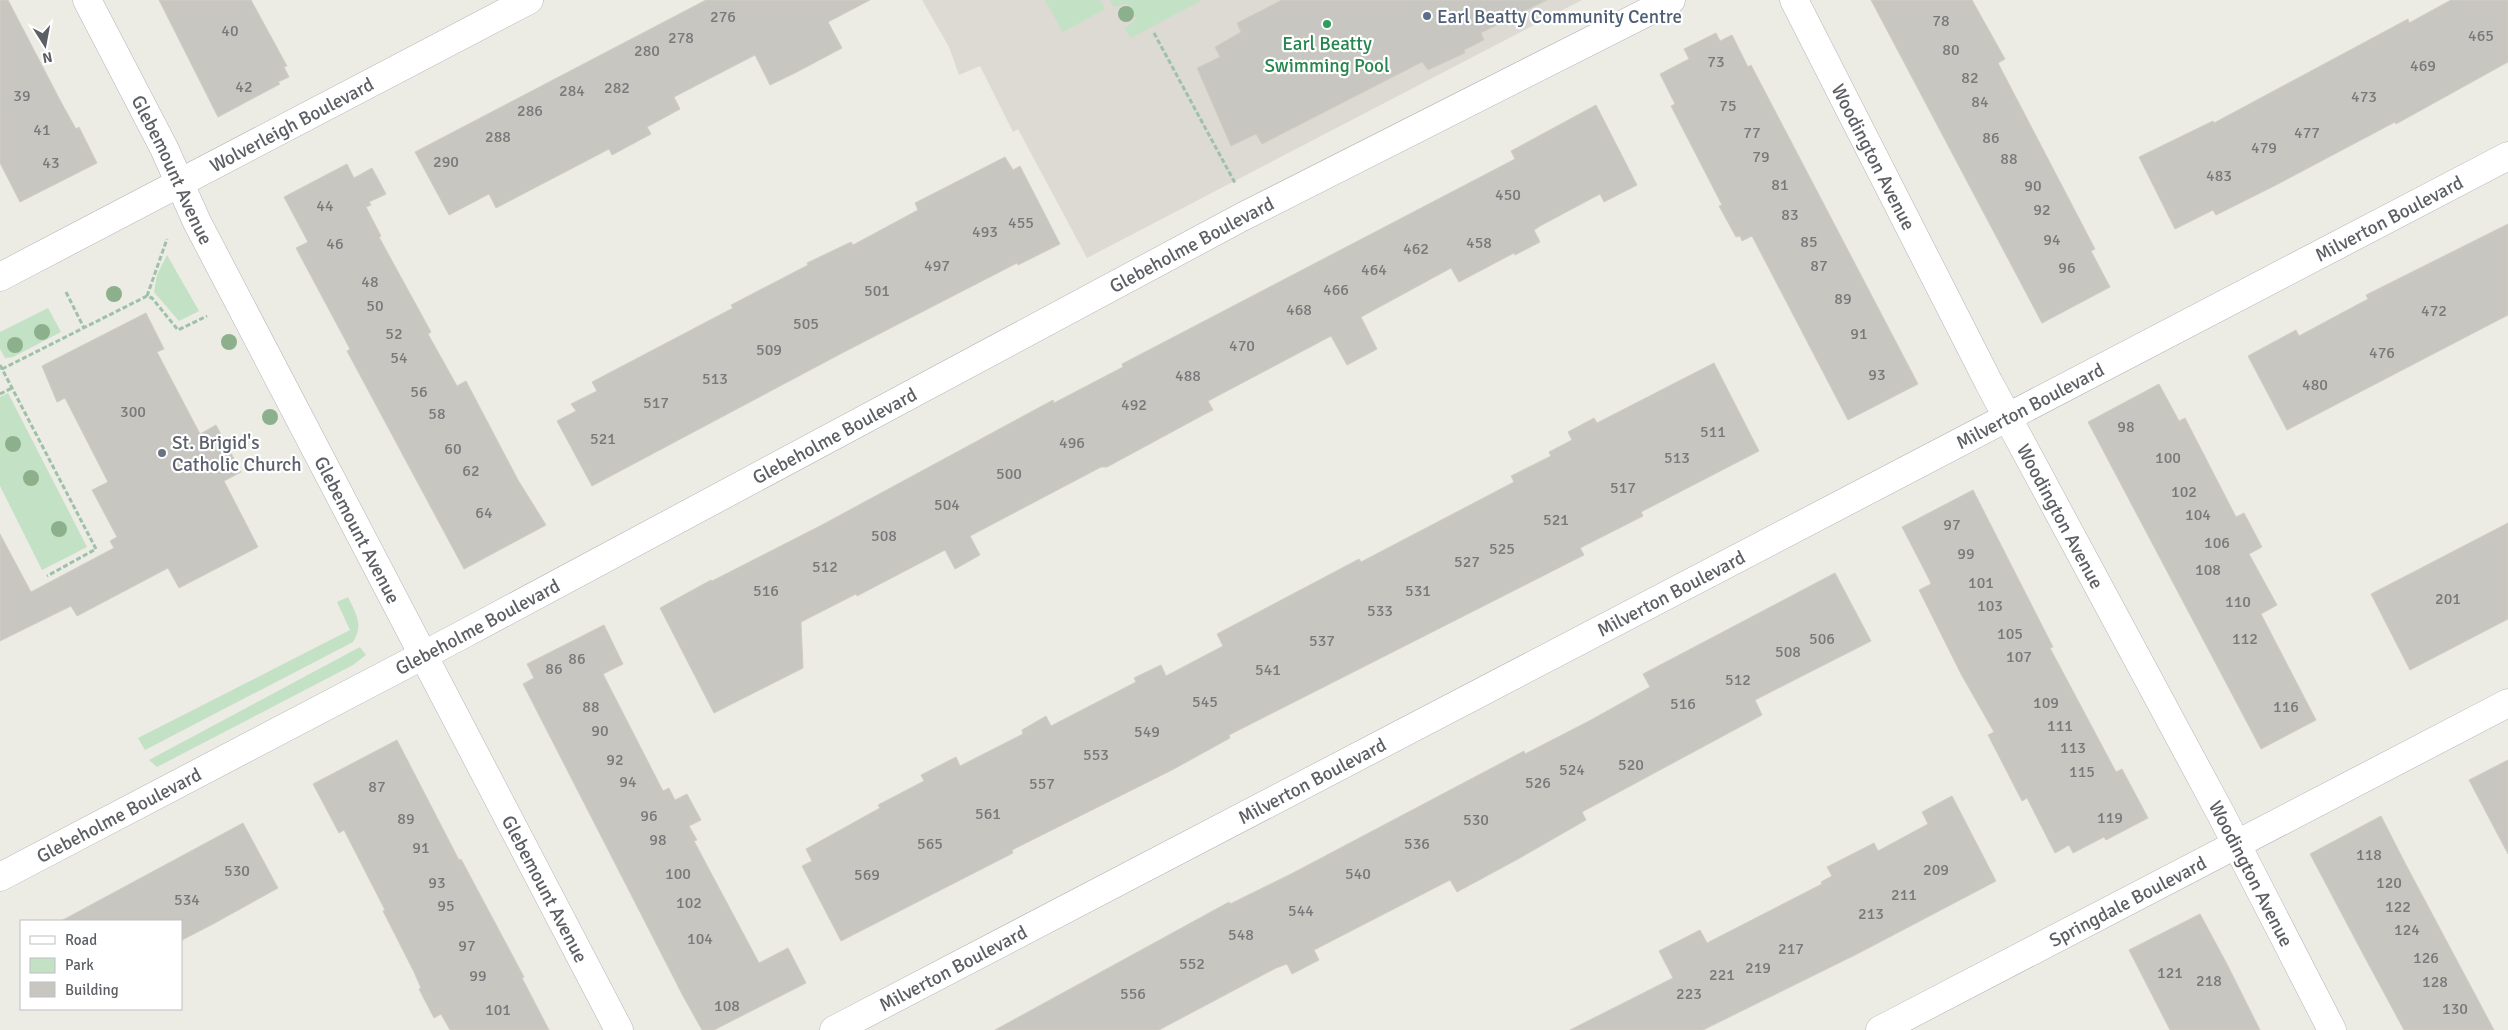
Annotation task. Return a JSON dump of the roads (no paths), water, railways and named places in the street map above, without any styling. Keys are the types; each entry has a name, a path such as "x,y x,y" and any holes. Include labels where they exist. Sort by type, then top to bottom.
{"street":[{"name":"Glebemount Avenue","path":"87,0 180,183 202,231 425,655 619,1030"},
{"name":"Wolverleigh Boulevard","path":"0,277 529,0"},
{"name":"Glebeholme Boulevard","path":"0,877 425,655 1242,217 1671,0"},
{"name":"Woodington Avenue","path":"1794,0 2007,417 2237,845 2332,1030"},
{"name":"Milverton Boulevard","path":"834,1030 2508,156"},
{"name":"Springdale Boulevard","path":"1880,1030 2508,702"}],"place":[{"name":"Earl Beatty Community Centre","path":"1427,16"},
{"name":"Earl Beatty Swimming Pool","path":"1327,24"},
{"name":"St. Brigid's Catholic Church","path":"162,453"}]}
